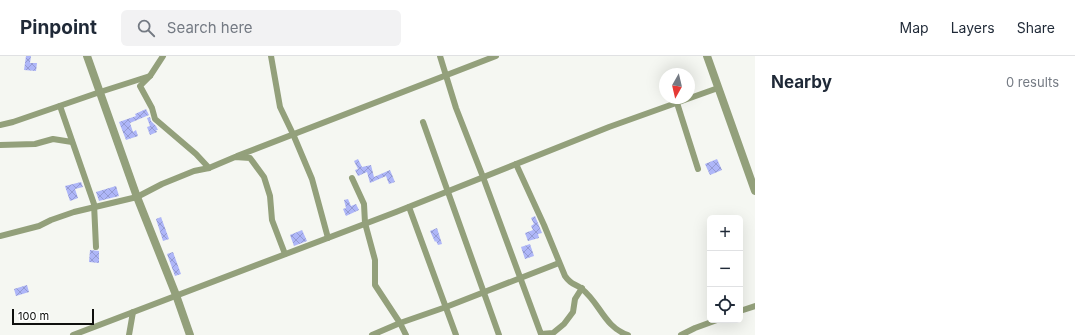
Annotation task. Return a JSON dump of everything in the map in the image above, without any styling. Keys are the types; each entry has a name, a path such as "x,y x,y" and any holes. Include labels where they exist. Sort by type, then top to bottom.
{"street":[{"path":"87,56 137,196 190,335"},
{"path":"163,56 150,76 140,86 152,108 155,119 196,154 209,168"},
{"path":"271,56 280,107 316,190 328,238"},
{"path":"440,56 456,108 541,334 553,333 564,324 573,312 575,299 582,288"},
{"path":"0,236 39,226 57,218 94,207 137,196 194,171 209,168 235,156 496,56"},
{"path":"707,56 755,191"},
{"path":"0,125 150,76"},
{"path":"695,96 718,88"},
{"path":"73,335 365,224 673,104"},
{"path":"676,104 698,168"},
{"path":"60,106 94,207 96,247"},
{"path":"423,122 499,335"},
{"path":"0,145 35,144 53,139 72,142"},
{"path":"235,156 250,158 264,177 270,196 272,220 286,254"},
{"path":"516,164 544,225 565,276 570,283 582,288 607,322 627,335"},
{"path":"352,178 364,204 365,224 375,260 375,285 400,323 406,335"},
{"path":"409,207 456,335"},
{"path":"372,335 400,323 521,279 559,263"},
{"path":"743,310 755,306"},
{"path":"129,335 133,312"},
{"path":"681,335 709,323"}],"building":[{"path":"26,56 31,56 30,63 37,63 36,71 24,70"},
{"path":"146,109 149,115 130,123 133,132 136,130 138,136 126,140 119,122 136,116 135,114"},
{"path":"150,117 151,121 158,130 150,135 147,127 150,126 147,118"},
{"path":"358,159 362,167 371,165 374,177 390,170 395,182 389,184 386,176 370,183 367,172 358,176 355,170 358,169 354,161"},
{"path":"717,159 722,170 710,175 705,164"},
{"path":"81,182 83,187 75,189 78,198 70,201 65,186"},
{"path":"116,186 119,196 99,201 96,192"},
{"path":"348,199 351,206 356,204 359,210 346,216 343,209 346,208 344,200"},
{"path":"535,216 542,233 538,234 539,238 528,241 525,233 533,230 531,226 534,224 531,218"},
{"path":"161,217 169,239 163,241 156,219"},
{"path":"437,228 442,244 438,245 430,231"},
{"path":"302,230 307,241 294,246 290,235"},
{"path":"530,244 534,256 525,259 521,247"},
{"path":"90,250 99,251 99,263 89,262"},
{"path":"173,252 181,274 175,276 167,254"},
{"path":"27,285 29,292 16,296 14,289"}]}
